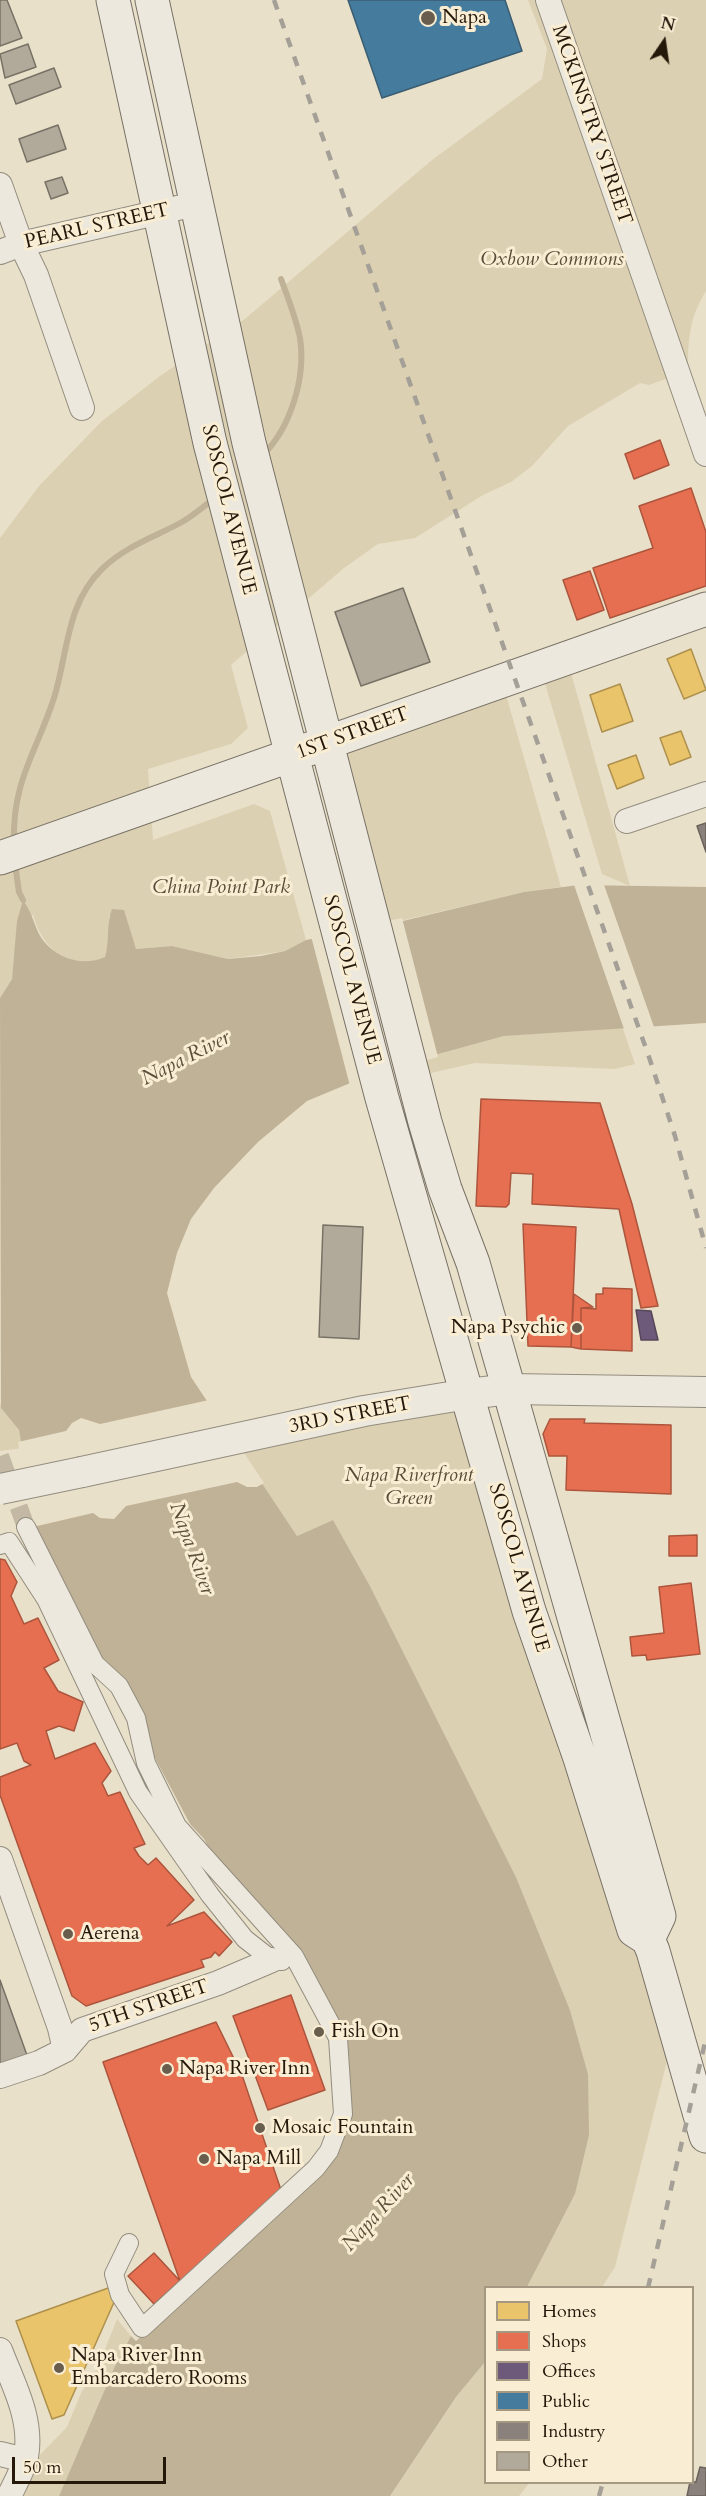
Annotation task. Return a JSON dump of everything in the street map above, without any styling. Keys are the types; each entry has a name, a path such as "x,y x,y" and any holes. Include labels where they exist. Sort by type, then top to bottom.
{"main road":[{"name":"SOSCOL AVENUE","path":"113,0 182,321 215,461 379,1084 529,1611 580,1758 634,1930 648,1939 680,2038 706,2136"},
{"name":"SOSCOL AVENUE","path":"152,0 249,443 413,1077 438,1167 473,1263 510,1389 659,1916 648,1939"},
{"name":"1ST STREET","path":"0,858 706,609"}],"street":[{"name":"MCKINSTRY STREET","path":"548,0 706,454"},
{"path":"0,185 10,248 36,275 82,408"},
{"name":"PEARL STREET","path":"10,248 195,204"},
{"path":"627,821 706,794"},
{"name":"3RD STREET","path":"0,1489 364,1411 468,1394 510,1389 706,1392"},
{"path":"26,1527 95,1664 119,1686 136,1718 146,1763 177,1827 283,1958 338,2038 343,2114 329,2151 316,2168 142,2328 120,2295 114,2274 129,2243"},
{"path":"0,1545 9,1542 46,1599 138,1792 210,1895 245,1939 283,1958"},
{"path":"0,1859 57,2020 65,2050"},
{"name":"5TH STREET","path":"0,2076 39,2063 65,2050 82,2030 283,1958"},
{"path":"0,2350 25,2414 28,2436 25,2460 9,2496"},
{"path":"0,2454 25,2460"}],"green space":[{"name":"Oxbow Commons","path":"528,0 706,0 706,291 693,320 688,349 688,371 649,385 640,383 568,426 532,466 511,482 483,495 415,538 378,544 344,568 231,665 248,728 231,744 148,769 153,840 254,804 270,811 306,940 285,951 228,959 172,946 136,949 130,933 109,916 110,943 105,958 92,962 81,962 69,960 50,947 37,926 33,914 14,960 12,979 0,998 0,538 39,486 102,421 160,376 246,318 432,160 542,79 547,49"},
{"path":"567,658 630,886 602,874 540,667"},
{"path":"502,681 561,887 524,892 374,927 327,743"},
{"path":"622,1026 635,1064 615,1069 475,1063 413,1077 410,1062 504,1036"},
{"name":"Napa Riverfront Green","path":"468,1394 667,2061 615,2267 603,2286 528,2286 575,2194 588,2074 570,2010 516,1877 370,1586 333,1520 297,1536 231,1440"},
{"path":"0,1404 19,1430 23,1448 0,1451"},
{"path":"117,2319 131,2336 115,2366 59,2496 16,2496 35,2460 67,2427 82,2391 98,2367"},
{"path":"484,2363 484,2484 528,2484 519,2496 390,2496 456,2397"}],"water":[{"name":"Napa River","path":"579,885 706,887 706,1023 504,1036 384,1069 307,1101 258,1142 214,1188 191,1219 177,1253 167,1293 191,1377 297,1536 333,1520 370,1586 516,1877 570,2010 588,2074 589,2135 575,2194 528,2286 484,2286 484,2363 456,2397 390,2496 59,2496 115,2366 131,2336 136,2341 320,2174 338,2152 349,2122 345,2046 216,1861 204,1839 190,1824 38,1538 19,1430 1,1408 0,998 12,979 17,921 23,900 42,939 55,952 71,959 88,961 105,957 112,909 124,910 136,949 172,946 228,959 285,951 306,940 403,921 524,892"}],"pier":[{"path":"573,882 603,882 654,1027 624,1029"},
{"path":"402,918 438,1057 385,1072 350,1086 311,936"},
{"path":"209,1400 264,1483 257,1487 247,1487 237,1482 126,1506 114,1519 100,1518 93,1513 33,1527 18,1442 66,1431 72,1423 81,1418 100,1424"}],"building: Homes":[{"path":"691,649 706,690 684,699 667,659"},
{"path":"620,684 633,721 602,732 590,695"},
{"path":"681,731 691,757 670,765 660,738"},
{"path":"636,755 644,778 617,789 608,765"},
{"name":"Napa River Inn Embarcadero Rooms","path":"111,2287 115,2300 64,2415 52,2419 16,2321"}],"building: Shops":[{"path":"660,440 669,465 634,479 625,454"},
{"path":"691,488 706,532 706,586 610,618 593,568 653,548 639,506"},
{"path":"590,571 604,610 577,620 563,580"},
{"path":"481,1099 600,1103 632,1204 658,1306 641,1308 619,1209 532,1204 533,1174 511,1173 509,1204 506,1207 476,1206"},
{"path":"523,1224 576,1227 571,1347 528,1346"},
{"path":"603,1288 632,1289 632,1351 581,1349 581,1308 596,1309 596,1294 603,1294"},
{"name":"Napa Psychic","path":"574,1294 593,1307 581,1308 581,1349 571,1347"},
{"path":"550,1419 585,1419 584,1423 671,1425 671,1494 566,1490 567,1456 549,1456 543,1434"},
{"path":"697,1535 697,1556 669,1556 669,1536"},
{"path":"0,1559 5,1560 17,1582 11,1596 24,1624 38,1618 59,1660 44,1668 58,1691 83,1702 74,1731 59,1726 46,1731 55,1759 95,1743 111,1771 102,1783 108,1796 120,1792 145,1844 134,1848 139,1856 148,1865 156,1858 194,1900 167,1926 204,1912 232,1942 219,1956 215,1952 211,1957 201,1960 204,1967 86,2006 72,1996 0,1795 0,1777 31,1765 24,1761 17,1743 0,1749"},
{"path":"691,1583 700,1654 647,1660 646,1655 632,1656 630,1637 664,1633 659,1587"},
{"path":"291,1995 325,2090 268,2110 233,2016"},
{"name":"Napa Mill","path":"216,2022 242,2075 281,2190 181,2284 103,2062"},
{"path":"154,2253 180,2281 154,2304 128,2276"}],"building: Offices":[{"path":"636,1310 651,1311 658,1340 641,1340"}],"building: Public":[{"path":"348,0 505,0 522,51 382,98"}],"building: Industry":[{"path":"706,823 706,852 697,826"},
{"path":"700,2467 706,2468 706,2496 687,2496 690,2484 696,2482"}],"building: Other":[{"path":"0,0 7,0 22,38 0,46"},
{"path":"28,44 36,67 5,78 0,54"},
{"path":"54,68 61,87 16,104 9,85"},
{"path":"58,125 66,149 27,162 19,139"},
{"path":"62,177 68,193 51,199 45,182"},
{"path":"403,588 430,662 361,686 335,612"},
{"path":"323,1225 363,1227 359,1339 319,1337"},
{"path":"0,1980 28,2058 0,2068"}],"waterway":[{"path":"263,455 273,444 289,416 301,369 300,338 281,279"},
{"path":"14,842 14,820 21,784 54,698 70,629 82,597 91,582 112,560 186,520 215,498"},
{"path":"15,864 19,892 23,900"}],"tunnel":[{"path":"0,1456 26,1527"}],"railway":[{"path":"274,0 649,1057 675,1136 706,1248"},
{"path":"648,2286 706,2038"},
{"path":"599,2496 602,2484"}],"place":[{"name":"Napa","path":"428,18"},
{"name":"Napa Psychic","path":"577,1328"},
{"name":"Aerena","path":"68,1934"},
{"name":"Fish On","path":"319,2032"},
{"name":"Napa River Inn","path":"167,2069"},
{"name":"Mosaic Fountain","path":"260,2128"},
{"name":"Napa Mill","path":"204,2159"},
{"name":"Napa River Inn Embarcadero Rooms","path":"59,2368"}],"park label":[{"name":"China Point Park","path":"221,888"}]}
